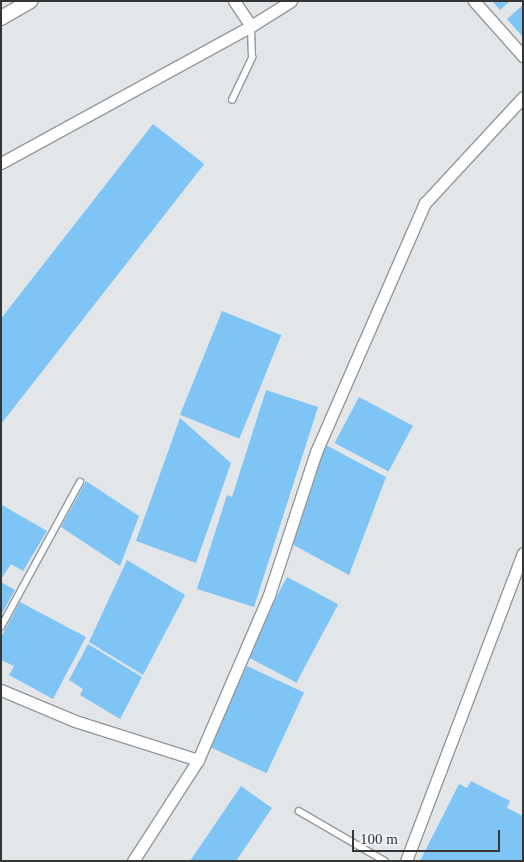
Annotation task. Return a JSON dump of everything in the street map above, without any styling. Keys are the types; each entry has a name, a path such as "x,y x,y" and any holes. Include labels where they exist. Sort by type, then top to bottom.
{"street":[{"path":"1,18 31,1"},
{"path":"234,1 248,22"},
{"path":"242,1 248,22"},
{"path":"1,163 248,22 291,1"},
{"path":"474,1 523,56"},
{"path":"133,861 198,760 269,595 316,452 425,203 523,97"},
{"path":"406,861 523,553"},
{"path":"1,690 75,721 198,760"}],"lane":[{"path":"232,100 252,58 248,22"},
{"path":"1,627 80,482"},
{"path":"299,811 385,861"}],"building":[{"path":"492,1 510,1 500,10"},
{"path":"523,5 523,37 507,19"},
{"path":"153,124 204,164 1,424 1,319"},
{"path":"222,311 281,335 239,439 180,415"},
{"path":"266,390 318,407 254,607 197,589 227,495 232,497"},
{"path":"359,397 413,426 388,472 335,443"},
{"path":"180,418 231,463 196,563 136,541"},
{"path":"324,444 386,477 349,575 288,542"},
{"path":"86,481 139,516 120,566 61,527"},
{"path":"2,505 47,531 23,571 11,564 1,579"},
{"path":"127,560 185,595 143,675 89,642"},
{"path":"287,577 338,604 296,683 245,656"},
{"path":"1,582 15,590 1,615"},
{"path":"20,602 86,637 53,699 9,675 14,666 1,660 1,637"},
{"path":"88,644 142,677 120,719 80,695 83,689 69,680"},
{"path":"247,666 304,693 266,773 209,747"},
{"path":"471,781 510,801 507,808 523,816 523,861 420,861 459,784 467,788"},
{"path":"241,786 272,808 236,861 190,861"}]}
